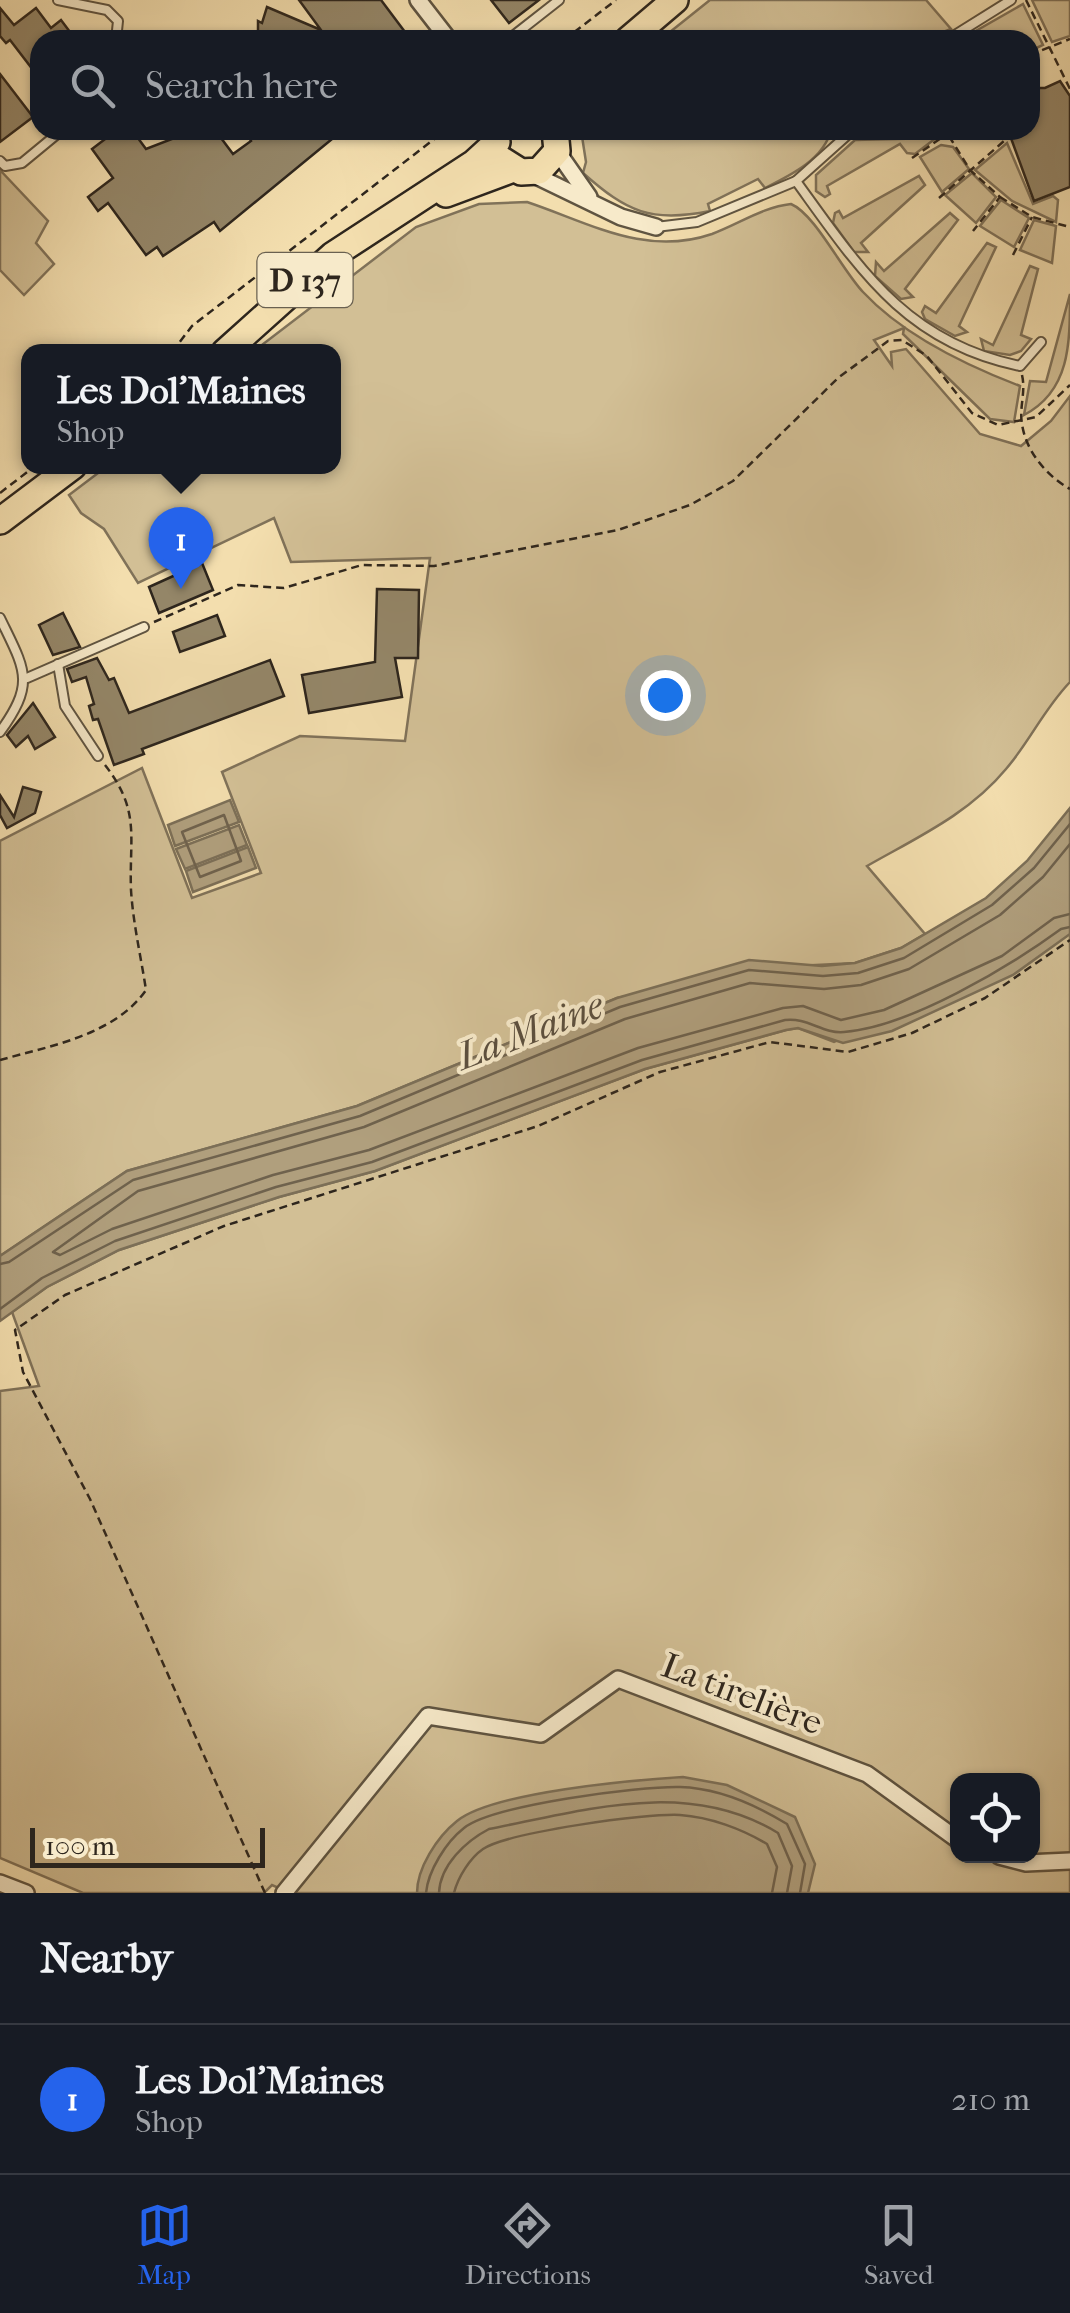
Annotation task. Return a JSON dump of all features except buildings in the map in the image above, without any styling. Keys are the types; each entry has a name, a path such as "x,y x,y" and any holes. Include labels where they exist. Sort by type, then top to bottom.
{"main road":[{"path":"640,30 675,0"},
{"name":"D 137","path":"234,344 333,255 474,162 493,140"},
{"path":"499,140 501,158 521,171 547,166 556,140"},
{"name":"D 137","path":"390,215 521,171"},
{"path":"0,521 62,474"}],"street":[{"path":"418,0 441,30"},
{"path":"559,140 592,200"},
{"path":"521,171 592,200 621,217 656,227"},
{"name":"La tirelière","path":"284,1893 428,1716 541,1734 618,1680 867,1774 950,1834"},
{"path":"1040,1862 1070,1861"},
{"path":"0,1883 26,1893"}],"lane":[{"path":"58,0 107,10 118,22 117,30"},
{"path":"521,30 560,0"},
{"path":"963,30 1011,0"},
{"path":"0,161 5,166 22,163 50,140"},
{"path":"656,227 697,222 796,180 843,140"},
{"path":"796,180 835,240 897,305 955,344 1020,366 1041,342"},
{"path":"0,618 27,678 23,697 0,732"},
{"path":"27,678 144,627"},
{"path":"58,664 65,706 98,756"}],"path":[{"path":"577,30 616,0"},
{"path":"1026,0 1070,89"},
{"path":"1040,50 1070,39"},
{"path":"178,344 192,326 433,140"},
{"path":"912,158 943,140"},
{"path":"952,140 970,170 1000,197 1032,217 1070,228"},
{"path":"939,198 1004,140"},
{"path":"973,230 1000,197"},
{"path":"1013,256 1032,217"},
{"path":"144,627 238,585 284,588 362,565 434,566 618,530 690,506 733,480 838,378 888,341 902,340 927,356 961,402 985,421 1006,426 1021,423 1052,405 1070,385"},
{"path":"1020,366 1025,387 1021,423 1029,447 1047,474 1070,489"},
{"path":"0,493 25,474"},
{"path":"0,1060 106,1025 137,1002 146,990 131,889 134,840 130,812 123,788 98,756"},
{"path":"266,1893 90,1499 23,1372 15,1330 65,1295 224,1226 538,1126 660,1072 770,1042 848,1052 912,1033 985,998 1070,940"}],"shaded area":[{"path":"710,0 926,0 951,29 948,30 672,30"},
{"path":"1032,0 1070,0 1070,36 1052,42"},
{"path":"1023,4 1036,30 978,30"},
{"path":"583,140 827,140 805,165 765,188 758,179 708,204 710,211 671,216 641,211 613,197 583,173 586,162"},
{"path":"855,140 933,140 915,154 907,153 900,144 827,186 830,194 825,197 816,191 816,175"},
{"path":"1007,143 1033,204 1053,196 1058,200 1056,222 1012,201 975,170"},
{"path":"941,145 953,147 969,169 942,192 920,157"},
{"path":"0,170 48,221 36,243 54,264 24,295 0,270"},
{"path":"972,173 996,197 976,223 945,195"},
{"path":"919,176 925,185 861,243 868,252 854,252 833,223 835,213 839,211 843,218"},
{"path":"1001,200 1029,218 1014,247 980,226"},
{"path":"527,202 618,234 664,242 712,234 761,212 791,204 819,230 855,282 879,308 916,336 957,359 1020,386 1014,422 990,419 903,334 904,328 874,340 892,366 891,352 906,349 980,434 1021,446 1051,421 1070,396 1070,682 1015,758 976,799 867,866 925,934 901,948 855,963 796,966 617,998 357,1106 127,1171 0,1256 0,841 142,768 192,898 261,873 222,772 300,736 405,741 430,558 291,562 274,518 138,583 104,529 81,513 69,495 97,474 341,474 341,344 263,344 416,227 479,204"},
{"path":"950,213 958,220 905,289 913,297 901,299 875,276 876,262 884,271"},
{"path":"1034,220 1056,226 1052,263 1020,250"},
{"path":"987,243 996,247 959,326 967,332 955,336 925,319 922,312 925,306 936,313"},
{"path":"1030,266 1038,269 1021,335 1031,339 1021,351 1010,355 984,351 981,339 993,345"},
{"path":"1070,294 1068,348 1059,379 1051,393 1024,415 1030,381 1046,382"},
{"path":"1070,934 1070,1853 1040,1860 1040,1773 950,1773 950,1863 1040,1862 1070,1869 1070,1893 290,1893 272,1885 264,1893 83,1893 0,1858 0,1391 39,1386 12,1312 47,1287 119,1250 279,1197 375,1171 645,1069 798,1028 834,1042"}],"water":[{"path":"230,800 239,822 175,846 168,825"},
{"path":"1070,808 1070,934 1013,975 892,1031 843,1043 798,1028 645,1069 375,1171 279,1197 119,1250 47,1287 0,1321 0,1256 127,1171 357,1106 617,998 749,960 822,966 855,963 901,948 986,898 1027,861"},
{"path":"239,825 247,845 185,869 176,849"},
{"path":"248,847 256,868 193,892 186,871"},
{"path":"683,1777 727,1785 795,1817 815,1864 808,1893 417,1893 424,1863 442,1835 475,1811 565,1789"}],"place":[{"name":"Les Dol'Maines","path":"181,589"}],"water label":[{"name":"La Maine","path":"530,1031"}]}
